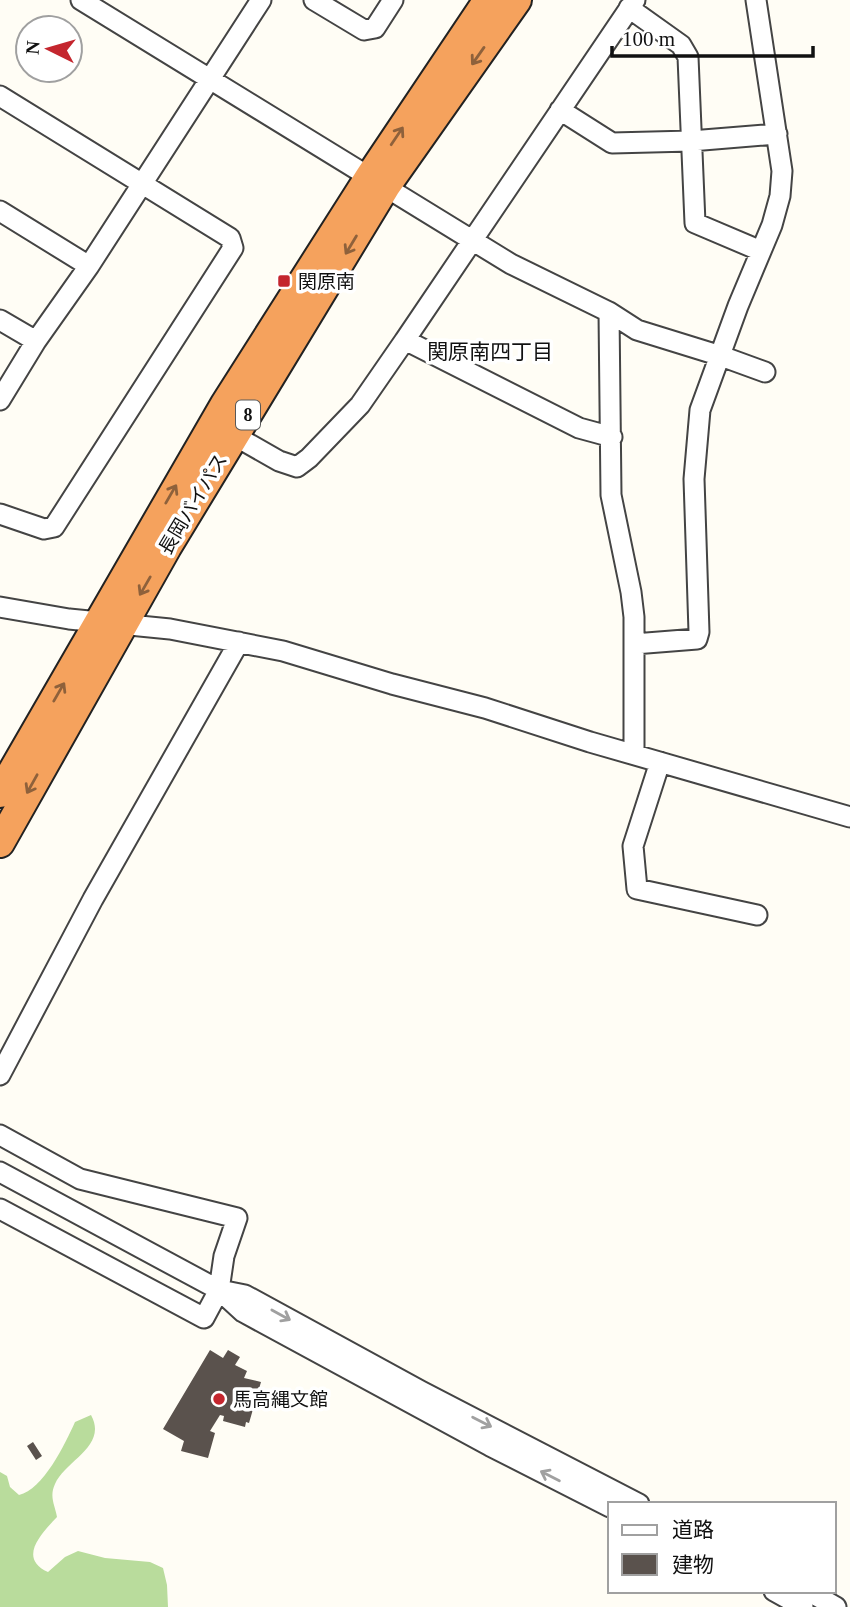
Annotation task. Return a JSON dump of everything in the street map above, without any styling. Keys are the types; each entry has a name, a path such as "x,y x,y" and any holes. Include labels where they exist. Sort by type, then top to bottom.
{"highway":[{"name":"長岡バイパス","path":"0,793 235,436 378,181 488,0"},
{"name":"長岡バイパス","path":"0,843 112,623 136,556 225,404 378,181 517,0"}],"street":[{"path":"81,0 511,264 609,312 637,330 765,372"},
{"path":"0,400 261,0"},
{"path":"314,0 364,30 375,28 393,0"},
{"path":"634,644 696,639 699,632 695,450 700,410 738,306 772,225 780,196 782,171 756,0"},
{"path":"235,436 279,461 297,467 309,458 360,404 632,4 681,45 688,57 695,223 761,251"},
{"path":"0,96 230,238 233,248 54,527 44,529 0,514"},
{"path":"560,110 612,143 691,141 777,134"},
{"path":"0,211 89,266"},
{"path":"609,312 611,495 631,592 634,754"},
{"path":"0,320 36,341"},
{"path":"405,340 579,428 611,437"},
{"path":"0,607 69,619 170,629 283,651 850,817"},
{"path":"0,1074 93,900 239,642"},
{"path":"660,762 633,846 637,889 757,915"},
{"path":"0,1135 80,1180 237,1218 224,1256 219,1290 204,1318 0,1207 6,1175 219,1290 243,1312 489,1446 608,1506"},
{"path":"219,1290 245,1295 421,1391 635,1502"},
{"path":"778,1593 803,1607"},
{"path":"812,1593 836,1607"}],"green space":[{"path":"91,1415 95,1426 94,1435 84,1452 60,1475 55,1484 52,1497 57,1517 35,1545 34,1560 48,1572 65,1557 78,1551 105,1558 150,1562 163,1568 168,1607 0,1607 0,1472 7,1476 10,1487 19,1495 28,1491 45,1476 75,1422"}],"building":[{"name":"馬高縄文館","path":"210,1350 223,1358 228,1350 240,1357 235,1365 247,1371 244,1378 261,1382 249,1423 246,1422 245,1427 223,1421 224,1416 220,1415 210,1431 215,1433 208,1458 181,1451 184,1441 163,1429"},
{"path":"33,1442 42,1456 36,1460 27,1446"}],"place":[{"name":"関原南","path":"284,281"},
{"name":"馬高縄文館","path":"219,1399"}],"district":[{"name":"関原南四丁目","path":"490,352"}]}
